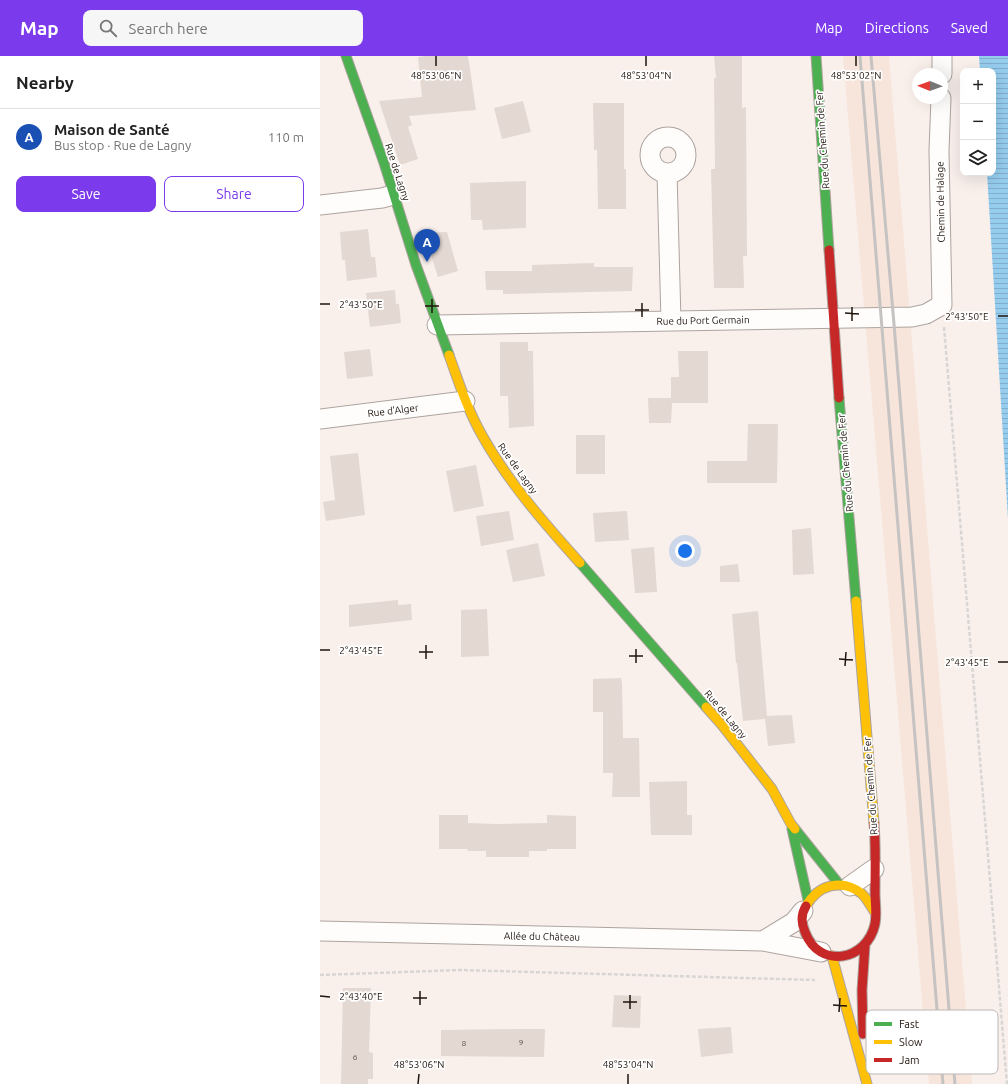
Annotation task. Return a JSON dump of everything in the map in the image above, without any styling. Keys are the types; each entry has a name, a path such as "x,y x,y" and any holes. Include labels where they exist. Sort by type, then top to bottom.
{"street":[{"name":"Rue de Lagny","path":"346,56 384,163 393,195 437,325 466,401 483,437 510,479 568,549 722,724 772,789 791,824 844,885"},
{"name":"Rue du Chemin de Fer","path":"816,56 833,318 874,838 874,911"},
{"path":"942,56 942,68"},
{"name":"Chemin de Halage","path":"941,104 939,151 942,305"},
{"path":"667,173 671,320"},
{"path":"320,204 382,198 393,195"},
{"name":"Rue du Port Germain","path":"437,325 912,317 926,314 942,305"},
{"name":"Rue d'Alger","path":"320,419 466,401"},
{"name":"Rue de Lagny","path":"791,824 806,906"},
{"path":"763,941 794,922 817,891 827,886 844,885 874,869"},
{"path":"806,906 802,923 805,935 812,945 827,954 844,956 856,952 865,945 872,935 875,923 874,911 869,900 861,892 844,885"},
{"name":"Allée du Château","path":"320,931 763,941 827,954"},
{"path":"865,945 861,1008 866,1079"},
{"path":"827,954 866,1079"}],"path":[{"path":"942,305 1007,1084"},
{"path":"320,975 460,970 821,980"}],"shaded area":[{"path":"843,56 889,56 966,1010 923,1010"},
{"path":"928,1074 971,1074 972,1084 929,1084"}],"water":[{"path":"979,56 1008,56 1008,519 987,176 996,176 996,68 980,68"}],"building":[{"path":"468,56 476,110 409,116 412,125 408,127 418,159 400,165 379,101 422,97 418,57"},
{"path":"714,56 742,56 742,108 746,107 747,256 743,256 744,288 714,288 711,169 715,169 714,78 716,78"},
{"path":"523,101 531,132 502,139 494,108"},
{"path":"593,103 624,103 624,169 626,169 626,209 598,209 597,150 594,150"},
{"path":"526,181 526,228 483,230 482,220 471,220 470,183"},
{"path":"368,229 371,257 375,257 377,277 347,281 345,260 342,260 340,232"},
{"path":"447,232 458,271 438,277 424,233"},
{"path":"594,263 594,267 633,267 632,291 503,294 503,290 486,290 485,271 532,271 532,265"},
{"path":"395,290 396,304 399,304 401,323 370,327 366,293"},
{"path":"500,342 528,342 528,351 533,351 534,426 509,428 508,396 500,396"},
{"path":"370,349 373,376 347,379 344,352"},
{"path":"678,351 708,351 708,403 672,403 671,423 649,423 648,398 671,398 671,377 679,377"},
{"path":"748,424 778,424 777,483 707,483 707,461 747,461"},
{"path":"576,435 605,435 605,474 576,474"},
{"path":"358,453 365,515 326,521 323,502 335,500 330,456"},
{"path":"476,465 484,506 454,512 446,471"},
{"path":"509,511 514,540 481,546 476,516"},
{"path":"627,511 629,540 595,542 593,513"},
{"path":"811,528 814,574 793,575 792,530"},
{"path":"538,543 545,576 513,582 506,550"},
{"path":"654,547 657,592 635,593 631,549"},
{"path":"738,564 740,582 720,582 720,566"},
{"path":"398,600 398,605 411,604 412,620 349,627 349,605"},
{"path":"487,609 489,656 461,657 461,610"},
{"path":"758,611 767,716 792,715 795,743 768,746 765,719 743,721 732,614"},
{"path":"621,678 623,738 639,738 640,797 612,797 613,773 603,773 603,712 593,712 593,679"},
{"path":"687,781 687,815 692,815 692,835 651,835 649,782"},
{"path":"439,815 468,815 468,823 497,824 547,823 547,815 576,816 576,849 547,849 547,851 529,851 529,857 486,857 486,851 467,851 468,849 439,849"},
{"path":"343,988 371,988 369,1052 373,1053 373,1079 368,1079 368,1084 341,1084"},
{"path":"614,995 641,996 640,1028 612,1027"},
{"path":"731,1027 733,1053 701,1057 698,1029"},
{"path":"545,1029 544,1057 441,1056 441,1030"}],"railway":[{"path":"860,56 937,1010"},
{"path":"871,56 949,1010"},
{"path":"942,1074 943,1084"},
{"path":"954,1074 955,1084"}],"traffic: fast":[{"path":"346,56 384,163 416,265 449,355"},
{"path":"816,56 829,250"},
{"path":"839,398 856,601"},
{"path":"580,563 706,707"},
{"path":"792,829 808,900"},
{"path":"795,829 839,884"}],"traffic: slow":[{"path":"449,355 464,397 483,437 493,454 528,503 580,563"},
{"path":"856,601 874,823"},
{"path":"706,707 772,789 795,829"},
{"path":"806,906 811,899 823,889 838,885 853,888 861,893 874,911"},
{"path":"832,956 867,1084"}],"traffic: jam":[{"path":"829,250 839,398"},
{"path":"806,906 802,915 804,929 812,944 821,952 831,956 842,956 853,953 863,946 870,937 876,920 874,823"},
{"path":"863,1034 862,990 865,945"}],"place":[{"name":"Maison de Santé","path":"427,262"}]}
